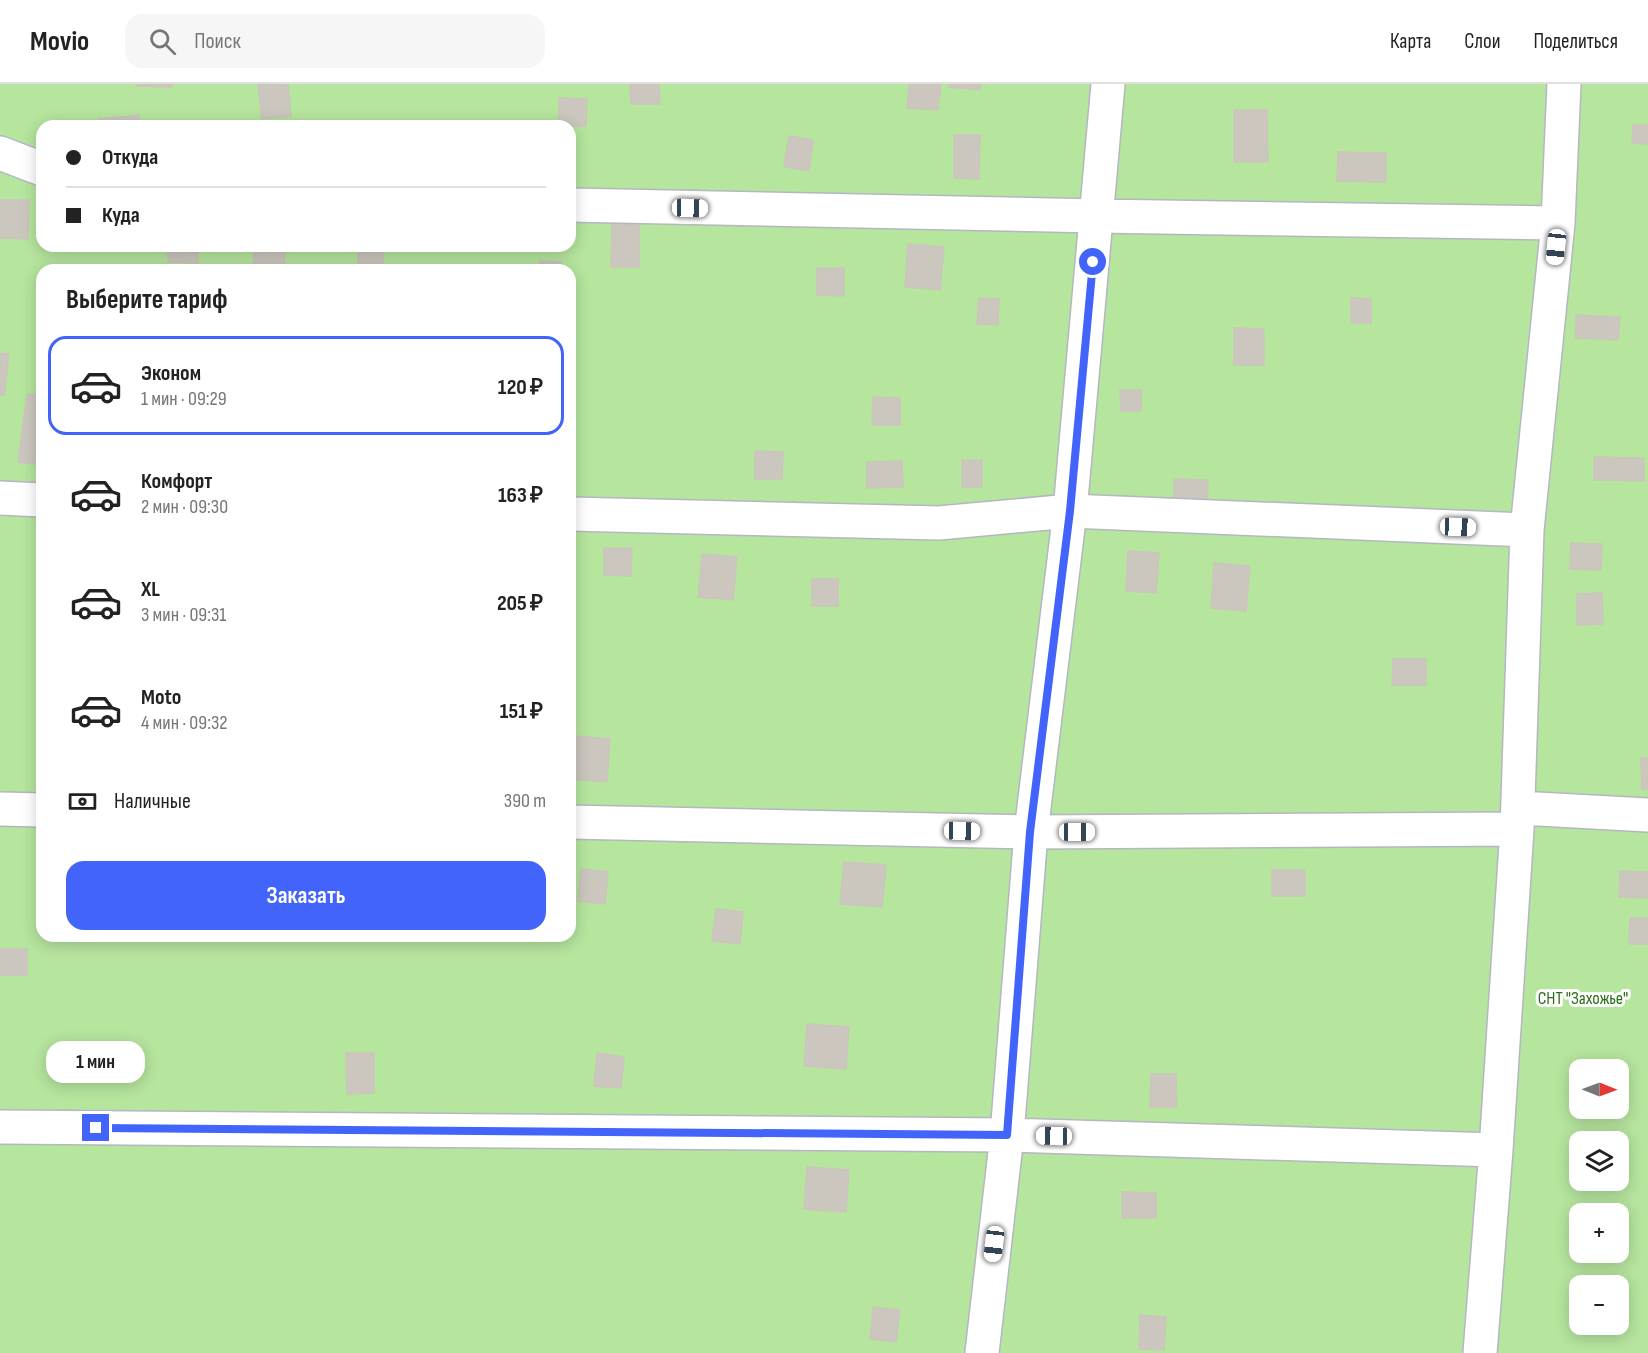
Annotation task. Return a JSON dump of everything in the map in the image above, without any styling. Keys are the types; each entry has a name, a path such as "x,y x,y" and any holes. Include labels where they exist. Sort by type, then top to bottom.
{"lane":[{"path":"982,1353 1007,1135 1030,832 1070,511 1108,84"},
{"path":"1480,1353 1496,1150 1517,818 1527,530 1558,223 1564,84"},
{"path":"0,153 36,167"},
{"path":"576,205 1558,223"},
{"path":"0,498 36,500"},
{"path":"576,514 939,523 1070,511 1527,530"},
{"path":"0,809 36,810"},
{"path":"576,822 1030,832 1648,815"},
{"path":"0,1127 1007,1135 1496,1150"}],"green space":[{"name":"СНТ \"Захожье\"","path":"0,84 1648,84 1648,1353 0,1353"}],"building":[{"path":"137,84 172,84 172,87 137,86"},
{"path":"258,84 288,84 291,116 262,119"},
{"path":"630,84 659,84 660,104 631,104"},
{"path":"909,84 941,84 938,110 907,108"},
{"path":"949,84 980,84 980,90 949,87"},
{"path":"559,98 587,99 586,126 576,126 576,120 559,120"},
{"path":"1234,110 1267,110 1268,162 1234,162"},
{"path":"139,115 139,120 99,120"},
{"path":"1633,125 1648,125 1648,144 1632,143"},
{"path":"954,135 980,135 979,179 954,178"},
{"path":"789,136 813,140 809,171 784,167"},
{"path":"1338,152 1386,153 1386,182 1337,181"},
{"path":"0,200 29,200 28,239 0,238"},
{"path":"612,225 639,225 639,267 611,267"},
{"path":"908,244 944,247 940,290 905,287"},
{"path":"168,252 198,252 198,263 168,262"},
{"path":"254,252 285,252 284,264 253,264"},
{"path":"358,252 383,252 383,264 358,264"},
{"path":"540,261 561,262 561,264 540,264"},
{"path":"817,268 844,268 844,296 817,295"},
{"path":"979,298 999,299 998,325 977,324"},
{"path":"1351,298 1371,299 1371,323 1351,323"},
{"path":"1576,315 1620,317 1618,340 1575,338"},
{"path":"1234,328 1264,329 1264,365 1234,365"},
{"path":"0,353 9,354 4,395 0,395"},
{"path":"1120,390 1141,390 1141,411 1121,411"},
{"path":"27,394 36,395 36,464 18,462"},
{"path":"873,397 900,398 900,425 872,425"},
{"path":"755,451 783,452 782,479 755,479"},
{"path":"1594,457 1644,458 1644,481 1594,480"},
{"path":"962,460 982,460 982,487 962,487"},
{"path":"902,461 903,487 867,488 867,462"},
{"path":"1174,479 1208,480 1207,506 1174,505"},
{"path":"1571,543 1602,544 1601,570 1570,569"},
{"path":"604,548 632,548 631,576 604,575"},
{"path":"1128,551 1159,553 1156,593 1126,591"},
{"path":"702,554 737,557 733,600 698,597"},
{"path":"1214,563 1250,566 1246,611 1211,608"},
{"path":"812,579 838,579 838,606 812,606"},
{"path":"1602,593 1603,624 1577,625 1577,594"},
{"path":"1393,659 1426,659 1426,685 1392,685"},
{"path":"576,736 610,739 607,782 576,779"},
{"path":"1641,758 1648,758 1648,789 1642,789"},
{"path":"844,862 886,865 882,907 840,904"},
{"path":"581,869 608,872 605,904 578,901"},
{"path":"1272,870 1305,870 1305,896 1272,896"},
{"path":"1620,871 1648,872 1648,898 1619,897"},
{"path":"716,909 743,912 740,944 712,941"},
{"path":"1630,918 1648,918 1648,944 1629,944"},
{"path":"0,949 27,949 27,975 0,975"},
{"path":"807,1024 849,1027 846,1069 804,1066"},
{"path":"346,1053 374,1053 374,1093 347,1094"},
{"path":"597,1053 624,1057 621,1088 594,1086"},
{"path":"1151,1074 1176,1074 1177,1107 1150,1107"},
{"path":"807,1167 849,1170 846,1212 804,1209"},
{"path":"1122,1192 1156,1193 1156,1218 1122,1218"},
{"path":"873,1307 900,1310 896,1342 870,1339"},
{"path":"1140,1315 1166,1317 1164,1350 1139,1349"}],"route":[{"path":"96,1128 1007,1135 1030,832 1070,511 1093,262"}]}
